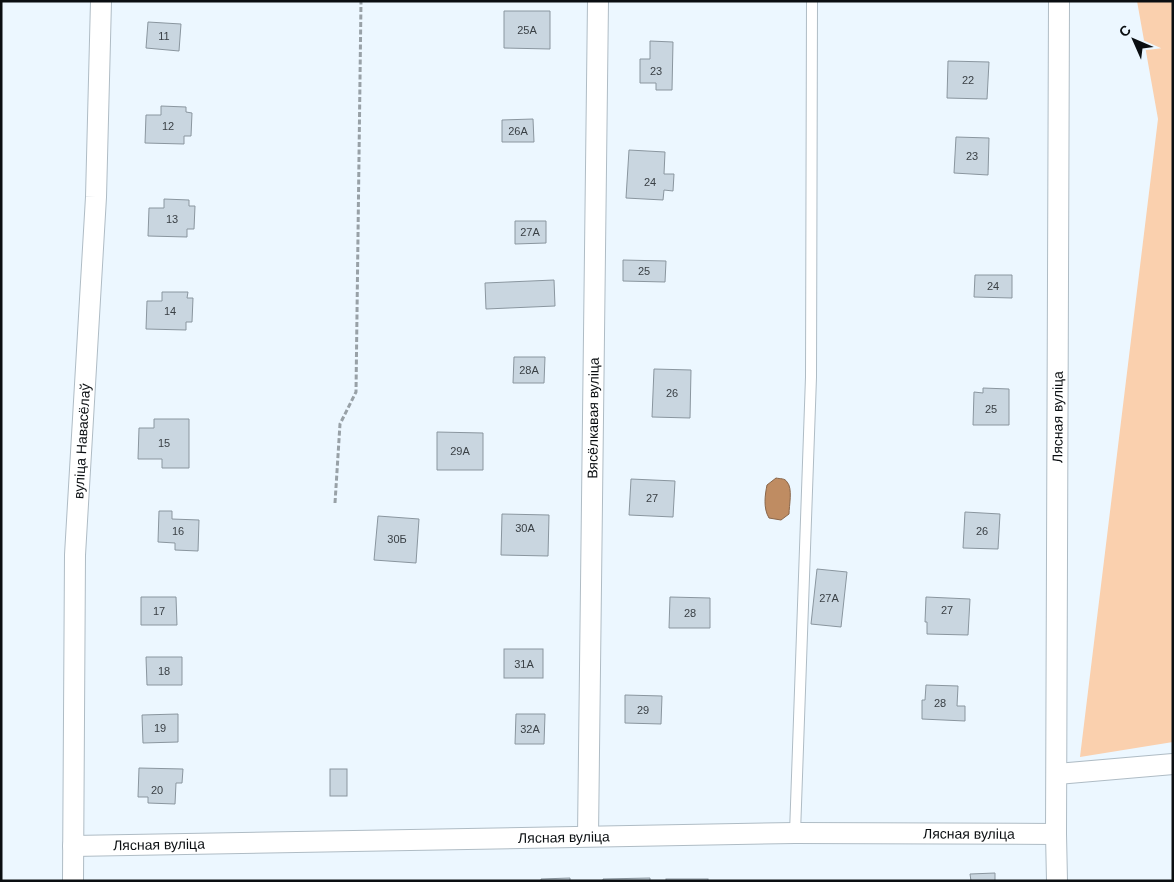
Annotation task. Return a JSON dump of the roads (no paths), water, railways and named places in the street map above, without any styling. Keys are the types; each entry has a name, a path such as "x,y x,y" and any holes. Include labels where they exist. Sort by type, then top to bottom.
{"street":[{"name":"вуліца Навасёлаў","path":"73,881 75,555 96,196 101,1"},
{"name":"Вясёлкавая вуліца","path":"588,836 598,1"},
{"name":"Лясная вуліца","path":"1058,881 1056,834 1059,1"},
{"path":"1057,774 1173,764"},
{"name":"Лясная вуліца","path":"73,846 795,833 1056,834"}],"lane":[{"path":"795,833 812,377 812,1"}]}
